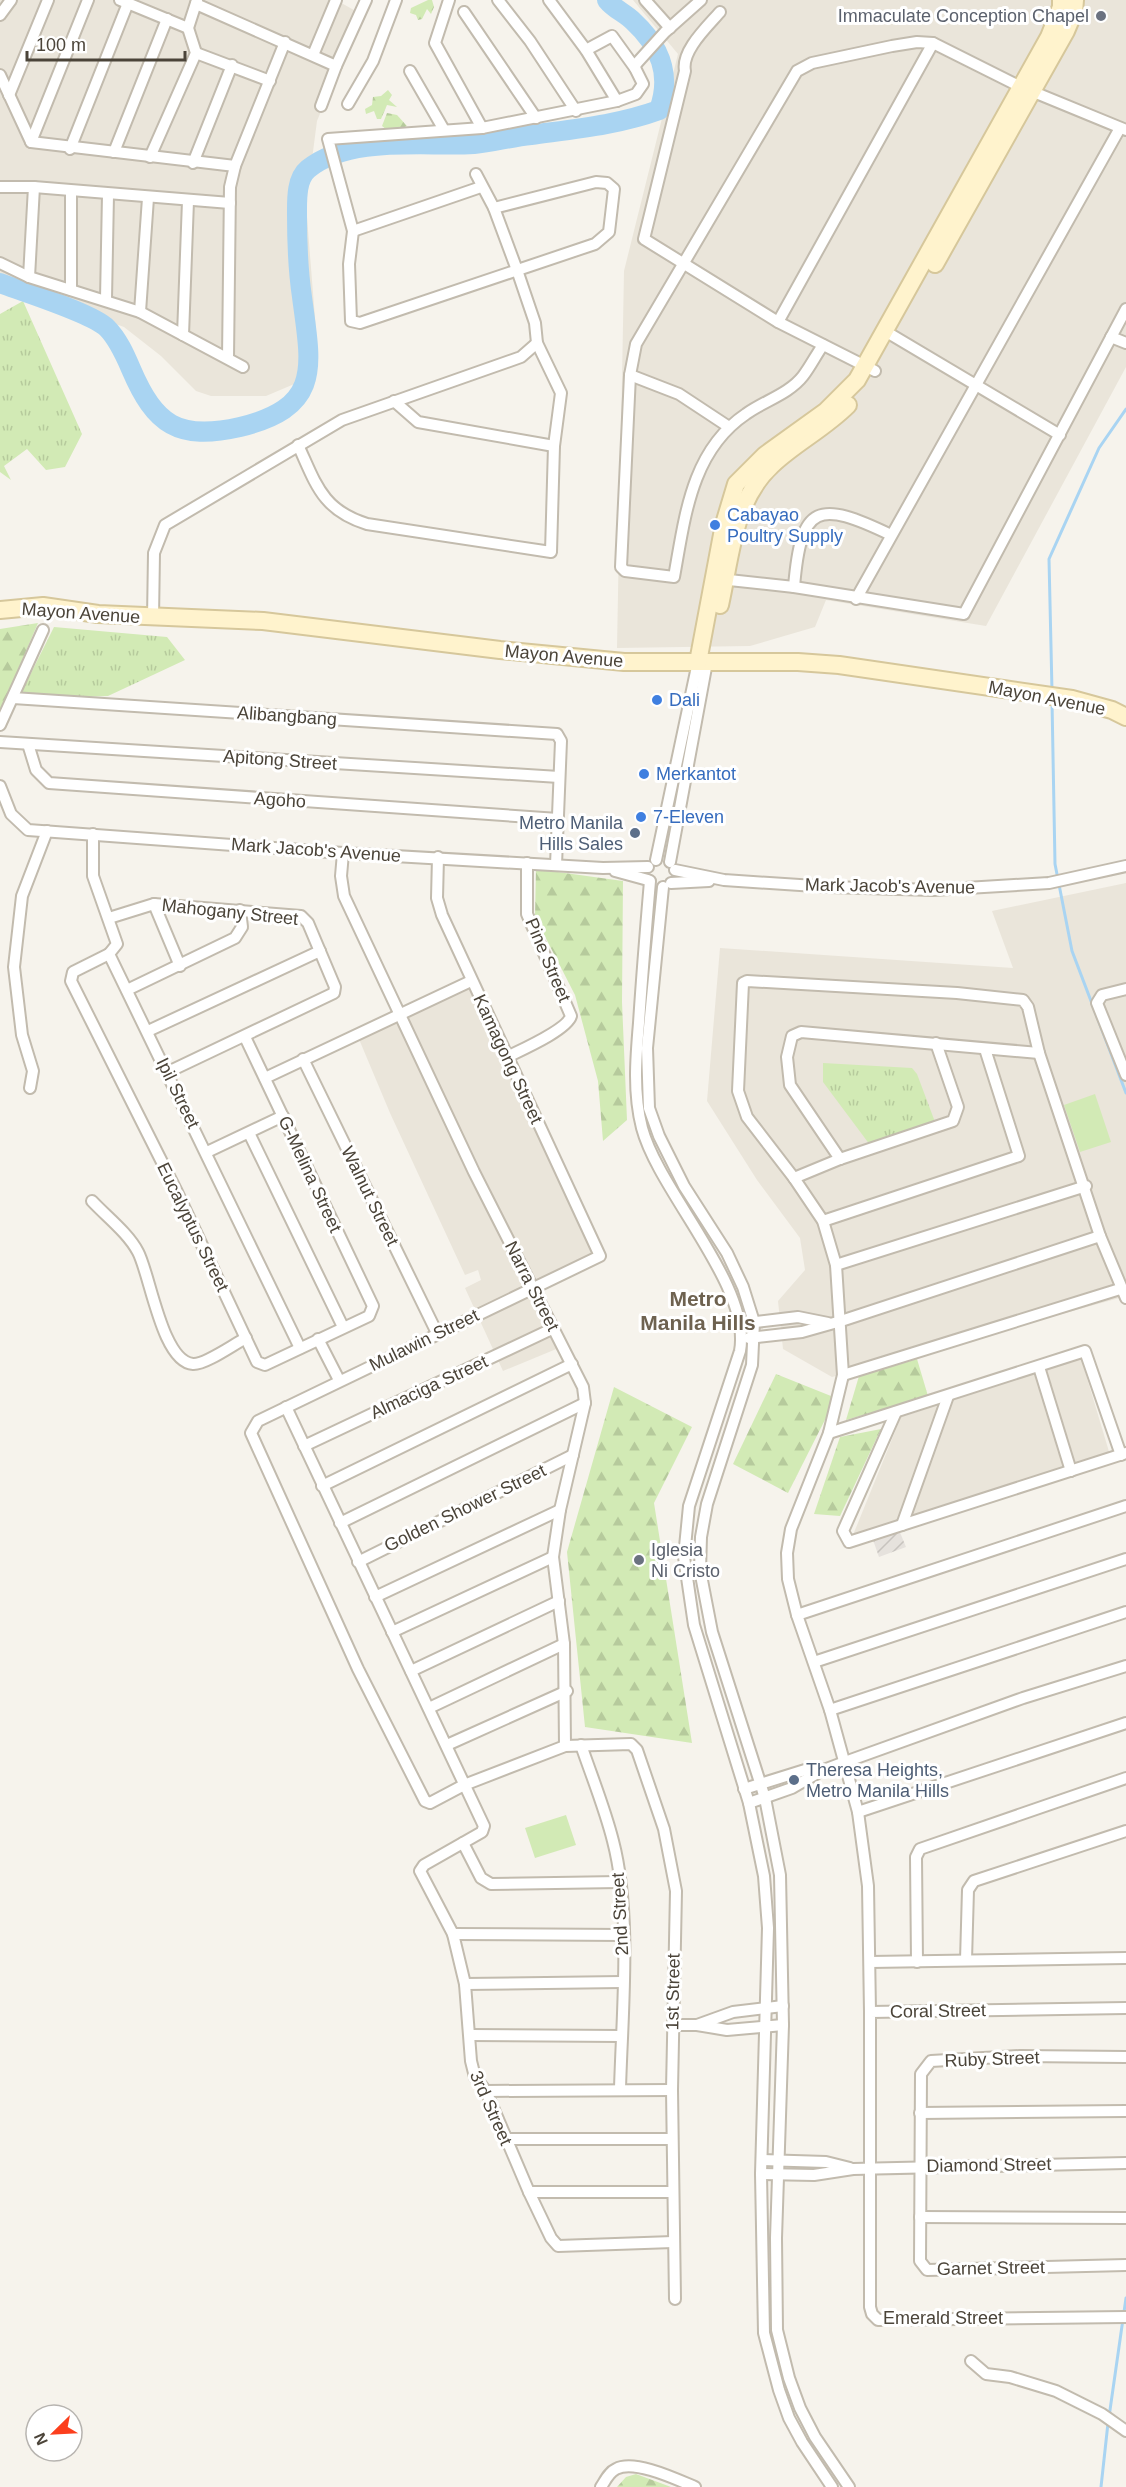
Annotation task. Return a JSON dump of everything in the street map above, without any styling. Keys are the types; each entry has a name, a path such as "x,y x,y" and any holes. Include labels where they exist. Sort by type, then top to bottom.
{"main road":[{"path":"702,662 720,579 724,524 736,484 765,455 826,411 870,368 1025,89 1054,26 1061,0"},
{"path":"1025,89 1066,31 1074,12 1075,0"},
{"name":"Mayon Avenue","path":"0,609 43,606 98,614 153,618 263,621 457,645 624,662 798,662 867,668 1072,699 1112,710 1126,717"}],"street":[{"path":"0,15 11,0"},
{"path":"9,95 48,0"},
{"path":"31,142 88,0"},
{"path":"313,55 336,0"},
{"path":"321,106 336,66 366,0"},
{"path":"348,104 373,61 396,0"},
{"path":"449,0 435,43 482,128"},
{"path":"498,0 530,41 576,111"},
{"path":"549,0 586,50 617,101"},
{"path":"645,0 667,30"},
{"path":"635,66 667,30 701,0"},
{"path":"70,149 124,2 188,28"},
{"path":"150,157 196,53 188,28 196,2 336,66"},
{"path":"464,12 471,19 536,118"},
{"path":"720,12 691,49 684,62 685,71 668,148 644,239 778,322 870,368"},
{"path":"114,152 166,19"},
{"path":"494,208 596,182 607,183 614,189 612,220 604,239 595,244 354,324 350,316 349,264 353,231 328,138 482,128 576,111 636,94 643,84 635,66 612,36 586,50"},
{"path":"228,358 230,187 235,166 285,42"},
{"path":"823,345 802,378 729,428 705,457 691,492 674,577 625,571 619,562 630,375 636,345 797,71 812,63 892,46 917,42 933,44 1025,89 1123,129 856,599"},
{"path":"778,322 933,44"},
{"path":"196,53 270,81"},
{"path":"193,163 232,65"},
{"path":"410,71 444,130"},
{"path":"0,75 31,142"},
{"path":"31,142 70,149 235,166"},
{"path":"298,445 321,494 335,509 353,519 367,524 551,552 554,446 561,393 537,343 535,323 494,208 476,174"},
{"path":"0,188 34,187 108,195 230,203"},
{"path":"29,276 34,187"},
{"path":"353,231 481,187"},
{"path":"71,191 71,290"},
{"path":"106,299 108,195"},
{"path":"140,312 148,198"},
{"path":"183,335 188,201"},
{"path":"0,263 29,276 106,299 140,312 243,367"},
{"path":"720,579 794,587 964,615 1126,309"},
{"path":"890,333 1060,435"},
{"path":"1111,337 1126,343"},
{"path":"153,618 154,553 165,525 342,420 521,357 537,343"},
{"path":"630,375 679,394 729,428"},
{"path":"394,401 418,422 554,446"},
{"path":"794,587 797,547 804,528 818,516 836,513 857,519 891,535"},
{"path":"0,725 43,630"},
{"path":"702,662 649,880 636,1062 639,1114 647,1143 714,1262 741,1323 742,1339 689,1506 684,1557 694,1625 749,1803 765,1876 768,1928 761,2174 764,2333 789,2418 832,2487"},
{"path":"702,662 672,866 667,885 647,1048 649,1108 659,1136 684,1186 727,1253 743,1287 754,1322 752,1365 707,1504 701,1537 700,1570 712,1632 765,1798 780,1875 783,2025 778,2174 777,2330 789,2378 800,2408 815,2437 849,2487"},
{"name":"Alibangbang","path":"13,698 557,734 561,738 560,777"},
{"name":"Apitong Street","path":"0,742 560,777"},
{"name":"Agoho","path":"28,744 36,770 49,783 558,819"},
{"path":"556,865 560,777"},
{"name":"Mark Jacob's Avenue","path":"0,786 11,814 28,830 603,868 652,863 724,880"},
{"path":"30,1088 33,1071 22,1035 14,967 22,896 47,831"},
{"path":"93,834 93,876 117,944 109,954"},
{"name":"Narra Street","path":"343,852 341,876 344,896 532,1288 583,1387 585,1403 560,1510 553,1557 564,1644 567,1691 566,1746"},
{"name":"Kamagong Street","path":"438,857 437,898 471,981 600,1256"},
{"name":"Pine Street","path":"507,1057 558,1030 568,1022 571,1016 528,914 527,863"},
{"name":"Mark Jacob's Avenue","path":"603,868 667,885 724,880 830,887 933,890 1049,883 1126,866"},
{"path":"154,904 180,966"},
{"name":"Mahogany Street","path":"109,918 154,904 301,916 308,923 335,987 334,993 168,1072"},
{"path":"127,990 239,936 242,927 240,910"},
{"path":"148,1031 320,951"},
{"name":"Eucalyptus Street","path":"109,954 71,975 71,981 177,1192 257,1362 262,1365 300,1348 369,1316 373,1310"},
{"name":"Ipil Street","path":"109,954 207,1152 300,1348"},
{"path":"265,1078 471,981"},
{"path":"843,1375 1123,1294 1100,1236 1086,1186 1039,1053 1028,1007 1023,1000 957,993 747,981 741,988 738,1091 747,1117 794,1178 823,1221 836,1265 843,1375 829,1432 788,1542 788,1578 797,1615 830,1710 858,1812 868,1886 870,2012"},
{"path":"1126,989 1102,995 1097,1003 1126,1075"},
{"path":"840,1159 790,1085 787,1057 792,1036 801,1032 1039,1053"},
{"name":"G-Melina Street","path":"245,1037 373,1310"},
{"path":"794,1178 840,1159 953,1121 958,1107 936,1043"},
{"path":"823,1221 1019,1156 985,1049"},
{"name":"Walnut Street","path":"303,1059 437,1333"},
{"path":"207,1152 283,1116"},
{"path":"249,1132 343,1328"},
{"path":"836,1265 1086,1186"},
{"path":"92,1202 129,1239 138,1252 155,1312 179,1357 187,1363 197,1364 246,1338"},
{"path":"742,1339 802,1332 841,1321 1100,1236"},
{"name":"Mulawin Street","path":"464,1785 430,1803 425,1801 358,1669 263,1465 252,1440 251,1429 258,1421 339,1380 600,1256"},
{"path":"741,1323 798,1317 828,1323"},
{"name":"Almaciga Street","path":"304,1446 554,1328"},
{"path":"318,1339 339,1380"},
{"path":"829,1432 1085,1352 1124,1454 852,1543 847,1541 843,1534 896,1412"},
{"path":"322,1486 572,1364"},
{"path":"1039,1367 1071,1471"},
{"path":"902,1525 948,1396"},
{"path":"340,1523 585,1403"},
{"path":"286,1407 447,1745 484,1829 464,1843 481,1878 491,1884 620,1882"},
{"name":"Golden Shower Street","path":"358,1562 573,1455"},
{"path":"797,1615 1126,1506"},
{"path":"375,1597 560,1510"},
{"path":"392,1632 553,1557"},
{"path":"814,1662 1126,1558"},
{"path":"411,1671 559,1601"},
{"path":"830,1710 1126,1612"},
{"path":"429,1708 564,1644"},
{"path":"749,1803 806,1782 821,1771 845,1762 1023,1698 1126,1666"},
{"path":"447,1745 567,1691"},
{"path":"858,1812 1126,1724"},
{"path":"464,1785 566,1746 581,1745"},
{"name":"2nd Street","path":"581,1745 613,1842 620,1882 624,1935 620,2089"},
{"name":"1st Street","path":"581,1745 635,1746 657,1803 675,1891 672,2025 672,2192 675,2299"},
{"path":"744,1789 806,1770 821,1771"},
{"path":"917,1962 916,1857 920,1849 930,1843 1126,1778"},
{"path":"966,1960 968,1890 974,1881 1126,1831"},
{"name":"3rd Street","path":"464,1843 424,1865 420,1870 453,1934 465,1984 475,2077 486,2091 528,2192 551,2238 558,2246 673,2242"},
{"path":"453,1934 624,1935"},
{"path":"870,1962 1126,1958"},
{"path":"465,1984 622,1982"},
{"path":"697,2025 712,2018 765,2007 783,2006"},
{"name":"Coral Street","path":"869,2168 870,2012 1126,2008"},
{"path":"672,2025 697,2025 727,2030 783,2025"},
{"path":"470,2035 621,2036"},
{"name":"Ruby Street","path":"921,2166 921,2074 931,2061 1020,2056 1126,2057"},
{"path":"486,2091 672,2090"},
{"path":"920,2113 1126,2111"},
{"path":"505,2139 672,2139"},
{"path":"762,2160 826,2162 853,2169"},
{"name":"Diamond Street","path":"853,2169 1126,2163"},
{"name":"Garnet Street","path":"921,2166 920,2261 927,2270 1126,2265"},
{"name":"Emerald Street","path":"869,2168 870,2307 872,2314 878,2320 1126,2317"},
{"path":"761,2174 814,2175 853,2169"},
{"path":"528,2192 672,2192"},
{"path":"921,2217 1126,2218"},
{"path":"971,2361 986,2374 1010,2377 1056,2391 1102,2414 1126,2431"},
{"path":"601,2487 612,2471 628,2465 666,2475 694,2487"}],"shaded area":[{"path":"0,0 336,0 361,14 317,121 306,205 317,343 299,382 266,396 211,396 196,391 161,356 124,327 0,283"},
{"path":"633,0 1126,0 1126,367 986,626 826,600 815,627 750,646 617,648 624,271 678,54"},
{"path":"1126,883 1126,1304 1123,1297 832,1377 783,1349 778,1301 805,1270 800,1238 757,1180 707,1101 720,948 1013,968 992,911"},
{"path":"469,980 602,1254 535,1288 566,1345 503,1371 465,1288 481,1280 478,1270 465,1275 390,1113 356,1032"},
{"path":"1081,1358 1110,1455 853,1535 901,1417"},
{"path":"899,1530 906,1547 879,1557 873,1540"}],"green space":[{"path":"432,0 434,7 431,14 427,9 422,19 418,20 416,15 410,13 411,8"},
{"path":"388,90 392,95 389,100 397,107 387,105 381,119 377,119 374,111 366,114 365,109 372,105 373,97 381,96"},
{"path":"387,113 397,115 407,126 391,133 382,126"},
{"path":"23,301 82,434 65,467 46,470 27,449 4,466 11,480 0,472 0,314"},
{"path":"38,623 0,712 0,629"},
{"path":"54,627 167,637 185,660 108,696 79,697 21,693"},
{"path":"536,869 623,881 622,1002 627,1120 603,1141 598,1081 575,995 535,917"},
{"path":"823,1063 912,1068 917,1074 935,1122 870,1145 823,1082"},
{"path":"1095,1094 1111,1142 1080,1152 1064,1105"},
{"path":"917,1359 928,1396 846,1420 859,1376"},
{"path":"776,1374 836,1398 788,1493 733,1464"},
{"path":"614,1387 692,1427 654,1503 692,1743 585,1727 567,1552"},
{"path":"881,1429 840,1516 814,1514 840,1437"},
{"path":"566,1815 576,1845 535,1858 525,1828"},
{"path":"636,2474 671,2487 617,2487 626,2477"}],"waterway":[{"path":"0,283 73,310 107,328 121,347 149,404 171,424 185,430 200,432 240,427 267,419 286,408 298,395 306,380 308,344 297,235 298,190 304,173 325,158 366,147 474,144 612,123 659,110 663,97 664,73 657,51 630,18 607,0"},
{"path":"1052,691 1049,559 1099,448 1126,409"},
{"path":"1052,701 1055,864 1072,951 1126,1093"},
{"path":"1109,2417 1126,2298"},
{"path":"1101,2487 1108,2423"}],"place":[{"name":"Immaculate Conception Chapel","path":"1101,16"},
{"name":"Cabayao Poultry Supply","path":"715,525"},
{"name":"Dali","path":"657,700"},
{"name":"Merkantot","path":"644,774"},
{"name":"7-Eleven","path":"641,817"},
{"name":"Metro Manila Hills Sales","path":"635,833"},
{"name":"Iglesia Ni Cristo","path":"639,1560"},
{"name":"Theresa Heights, Metro Manila Hills","path":"794,1780"}],"district":[{"name":"Metro Manila Hills","path":"698,1310"}]}
